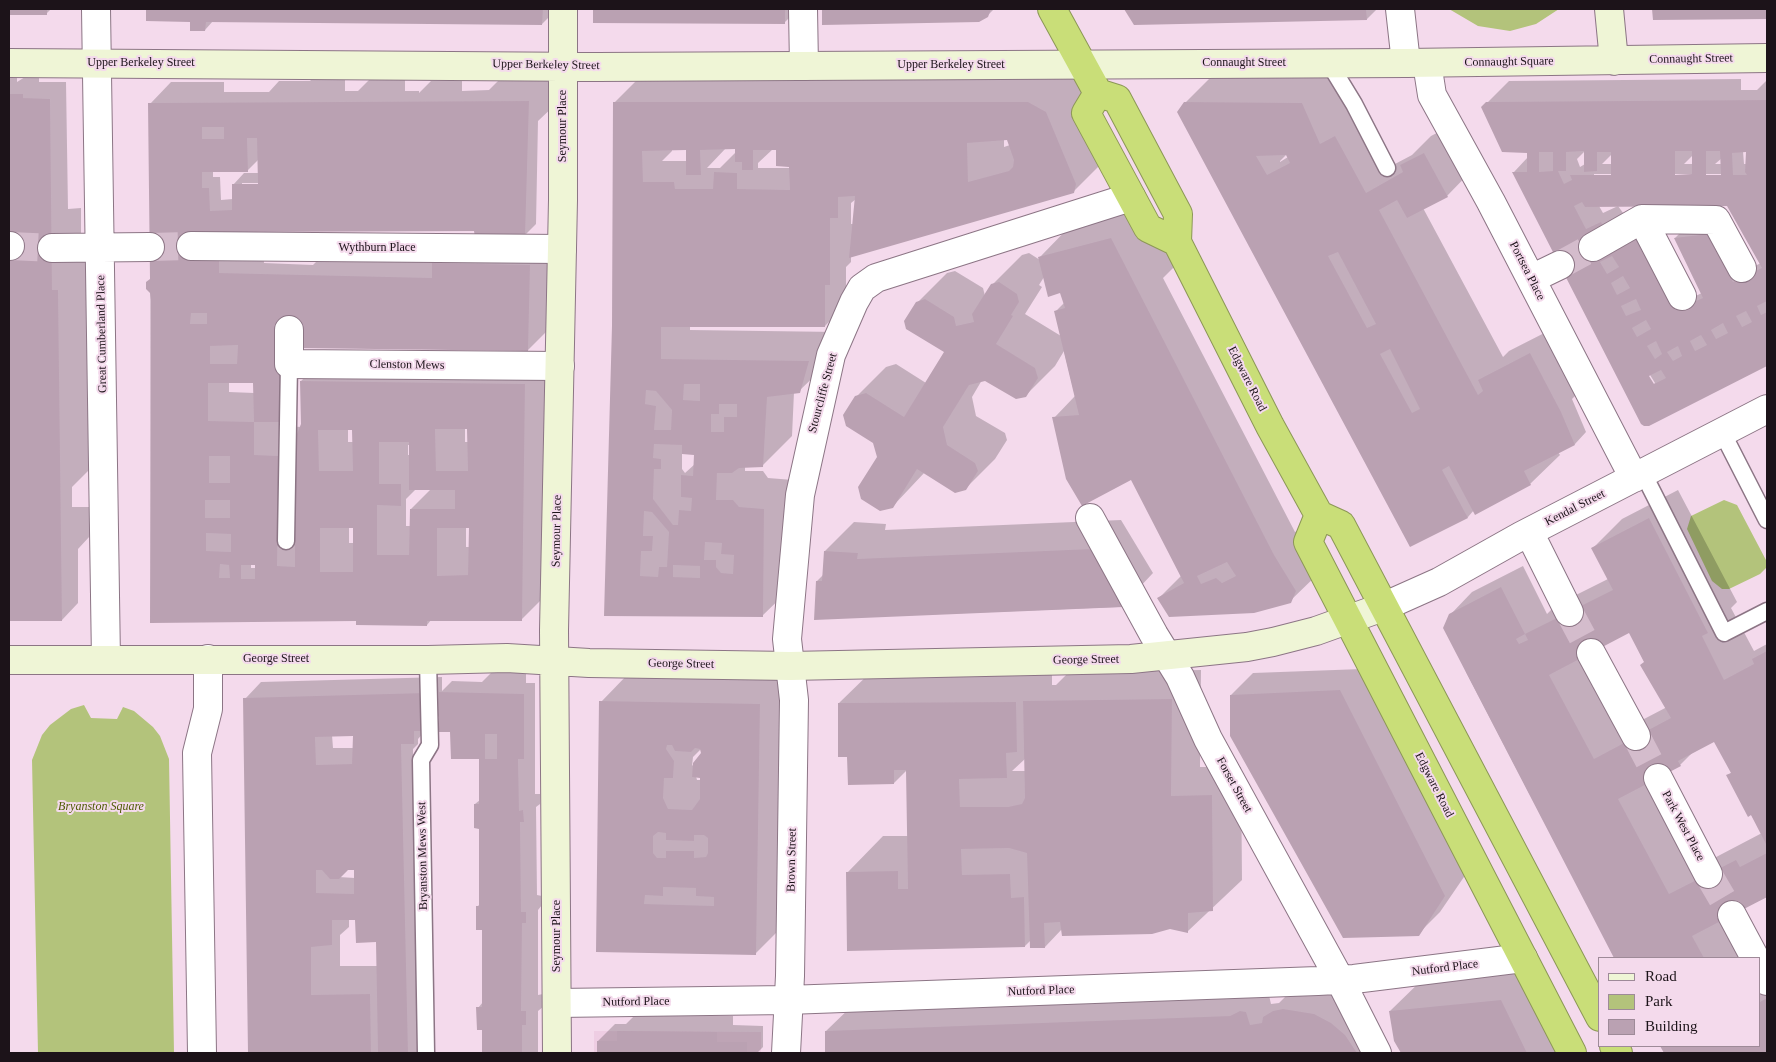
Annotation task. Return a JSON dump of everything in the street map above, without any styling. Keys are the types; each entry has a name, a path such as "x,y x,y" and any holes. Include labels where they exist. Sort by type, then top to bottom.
{"highway":[{"path":"1052,9 1098,93 1117,99 1178,214 1176,242 1148,228 1086,113 1098,93"},
{"name":"Edgware Road","path":"1176,242 1270,426 1319,516 1308,542 1572,1053"},
{"path":"1319,516 1340,525 1598,1013"}],"street":[{"name":"Great Cumberland Place","path":"96,9 106,660"},
{"name":"Seymour Place","path":"557,1053 554,661 562,249 563,9"},
{"path":"803,9 804,66"},
{"path":"1400,9 1416,63"},
{"path":"1609,9 1614,60"},
{"name":"Connaught Street","path":"1614,60 1767,58"},
{"name":"Connaught Square","path":"1416,63 1614,60"},
{"name":"Upper Berkeley Street","path":"9,63 563,66 1083,64"},
{"name":"Connaught Street","path":"1083,64 1416,63"},
{"name":"Portsea Place","path":"1416,63 1639,476"},
{"name":"Stourcliffe Street","path":"790,666 787,639 800,496 831,355 862,288 876,278 1131,197"},
{"path":"1642,219 1682,296"},
{"path":"1593,247 1642,219 1716,220 1742,268"},
{"name":"Wythburn Place","path":"191,246 562,249"},
{"path":"52,248 150,247"},
{"path":"1531,279 1560,265"},
{"path":"289,330 289,364"},
{"name":"Clenston Mews","path":"289,364 560,366"},
{"name":"Kendal Street","path":"1383,607 1439,582 1529,532 1767,409"},
{"name":"Forset Street","path":"1090,518 1166,656 1180,677 1208,739 1340,980 1377,1053"},
{"path":"1529,532 1570,612"},
{"name":"George Street","path":"9,660 428,660 495,658 790,666 1166,656 1273,642 1316,631 1383,607"},
{"path":"1590,653 1636,736"},
{"path":"202,1053 197,753 208,709 208,659"},
{"name":"Brown Street","path":"786,1053 790,976 794,700 790,666"},
{"name":"Park West Place","path":"1658,778 1708,874"},
{"path":"1732,915 1754,957"},
{"name":"Nutford Place","path":"557,1003 788,1000 1340,980 1523,958"},
{"path":"1761,969 1767,981"}],"lane":[{"path":"1330,63 1354,104 1386,168"},
{"path":"286,541 289,364"},
{"path":"1722,432 1767,520"},
{"path":"1639,476 1724,633 1767,611"},
{"name":"Bryanston Mews West","path":"426,1053 421,760 430,745 428,660"}],"shaded area":[{"path":"594,1031 761,1032 761,1053 594,1053"}],"green space":[{"path":"1449,9 1559,9 1536,24 1510,31 1478,26"},
{"path":"1724,500 1737,505 1767,562 1766,568 1760,574 1729,589 1722,589 1712,581 1687,529 1691,516"},
{"name":"Bryanston Square","path":"84,705 91,718 117,719 123,707 134,711 153,727 160,736 169,759 174,1053 38,1053 32,760 42,735 50,725 71,709"}],"building":[{"path":"9,9 47,9 47,15 9,15"},
{"path":"146,9 543,9 542,25 206,22 205,31 190,31 190,22 146,21"},
{"path":"593,9 785,9 785,24 593,23"},
{"path":"822,9 991,9 988,17 979,22 822,25"},
{"path":"1124,9 1366,9 1367,20 1134,25"},
{"path":"1652,9 1767,9 1767,19 1653,20"},
{"path":"9,94 23,94 23,98 50,99 52,290 58,290 62,621 9,621"},
{"path":"1767,100 1767,301 1757,306 1761,315 1767,312 1767,366 1649,426 1641,424 1512,172 1527,172 1527,153 1502,152 1481,107 1486,102","holes":["1584,151 1584,172 1597,171 1597,152 1611,152 1611,175 1570,175 1572,180 1564,184 1558,171 1566,171 1566,152","1675,151 1692,151 1692,174 1675,175","1706,151 1720,151 1721,175 1706,175","1539,152 1553,152 1553,171 1539,172","1746,152 1745,172 1747,175 1733,175 1732,153","1582,202 1585,207 1727,206 1762,268 1733,282 1709,234 1674,238 1703,298 1675,310 1634,232 1606,232 1601,222 1586,229 1574,206","1612,256 1619,267 1607,274 1600,262","1623,276 1630,288 1617,295 1611,283","1636,299 1641,310 1626,316 1621,306","1746,311 1752,322 1742,327 1736,316","1646,320 1651,329 1637,337 1632,328","1723,323 1728,333 1716,339 1711,330","1701,335 1707,345 1695,351 1690,341","1656,341 1662,354 1655,359 1647,346","1678,346 1682,356 1673,361 1667,352","1661,370 1666,378 1654,384 1649,376"]},
{"path":"529,101 525,237 475,237 474,231 232,232 232,238 219,255 219,273 432,278 432,263 530,265 528,351 299,348 280,363 281,422 254,422 254,455 279,456 277,566 295,567 295,439 301,424 300,381 525,384 522,621 427,621 427,626 356,625 356,621 150,623 151,300 150,293 146,289 146,282 150,279 148,103","holes":["202,127 224,127 224,139 202,139","247,138 257,138 258,184 232,184 232,210 210,211 209,188 202,188 202,172 248,172","191,313 207,313 207,324 190,324","238,345 237,364 210,364 210,346","208,383 253,383 254,422 208,421","435,429 467,429 468,471 436,471","318,430 352,430 353,471 319,471","379,442 409,442 409,490 455,490 455,509 410,509 409,555 377,555 377,505 401,506 401,484 379,484","209,456 230,456 230,483 209,483","205,500 230,500 230,518 205,518","320,528 353,528 353,572 320,572","437,528 469,528 468,575 437,576","206,533 231,534 231,552 206,551","220,564 229,565 230,578 219,578","241,565 255,565 255,579 241,579"]},
{"path":"613,102 1028,102 1046,112 1076,184 1074,193 849,258 855,196 838,197 838,218 830,218 830,285 825,285 825,327 661,327 661,359 809,361 800,393 767,397 763,467 739,468 732,473 717,473 716,500 733,500 739,507 764,509 763,617 604,616 612,326","holes":["1007,140 1014,160 1013,167 1009,171 968,182 967,143","735,149 735,162 742,162 742,170 753,170 753,150 776,150 776,166 789,167 790,190 737,189 737,173 714,172 713,189 675,189 674,182 643,182 642,151 686,150 686,175 701,175 700,150","684,384 700,384 700,401 683,400","646,390 656,391 672,410 671,430 654,430 656,406 645,404","719,404 737,404 737,417 724,417 724,432 711,432 711,414 719,414","654,444 682,445 682,454 694,455 693,476 681,475 681,497 692,498 691,511 679,510 678,525 673,525 653,499 654,469 661,469 661,459 653,458","644,511 652,512 669,532 667,567 659,567 658,577 640,576 641,551 652,551 653,536 643,536","705,542 722,543 721,554 734,555 733,574 721,573 716,567 716,560 704,560","673,565 700,566 700,578 673,577"]},
{"path":"1184,102 1302,103 1320,144 1335,136 1366,193 1403,172 1400,165 1424,153 1448,197 1407,218 1397,200 1379,210 1478,395 1483,391 1478,380 1530,353 1561,412 1575,445 1524,471 1531,485 1475,515 1449,466 1442,470 1468,518 1410,547 1177,112","holes":["1286,155 1290,163 1267,175 1256,156","1338,252 1376,324 1367,328 1328,256","1390,349 1420,409 1412,413 1380,354"]},
{"path":"1111,238 1274,555 1296,591 1291,603 1254,613 1169,617 1157,598 1184,583 1131,480 1082,506 1066,479 1052,417 1079,415 1054,311 1065,308 1060,293 1048,297 1038,257","holes":["1227,562 1236,576 1222,583 1216,578 1201,584 1197,576"]},
{"path":"999,282 1017,294 1019,302 996,344 1035,368 1038,378 1026,397 1016,399 985,381 969,385 943,427 947,445 975,463 978,471 966,490 955,493 917,469 893,508 880,511 861,499 858,487 877,457 873,443 846,426 843,415 855,396 866,393 904,417 944,352 906,329 904,321 916,302 925,299 954,317 956,326 974,322 972,314 991,284"},
{"path":"1649,518 1708,633 1702,636 1724,680 1754,664 1752,659 1767,651 1767,846 1751,815 1748,817 1726,775 1731,773 1714,742 1678,761 1681,766 1618,799 1669,894 1736,860 1740,867 1767,853 1767,897 1692,936 1703,957 1613,957 1443,628 1449,614 1501,587 1525,634 1613,590 1591,548","holes":["1629,633 1644,662 1640,665 1671,718 1594,759 1549,675","1525,634 1528,640 1519,644 1516,639"]},
{"path":"1092,549 1124,603 1123,607 814,620 816,581 822,581 824,551 858,553 857,559"},
{"path":"1340,690 1445,896 1419,936 1343,938 1230,736 1230,695"},
{"path":"439,692 524,694 524,759 518,759 519,811 523,810 524,822 520,822 521,912 526,912 526,923 522,923 521,1011 526,1011 526,1025 522,1025 522,1053 482,1053 482,1030 477,1030 476,1007 482,1007 482,930 476,930 476,906 479,906 479,829 474,828 474,804 479,804 479,759 451,759 450,732 439,732","holes":["485,734 497,734 497,759 485,759"]},
{"path":"425,693 426,731 414,731 414,744 401,744 408,1053 378,1053 376,942 356,943 355,920 332,920 332,945 311,947 311,995 370,994 371,1053 248,1053 243,698","holes":["353,736 352,764 316,765 315,737","316,870 322,870 330,879 339,879 348,870 354,870 354,894 316,893"]},
{"path":"1172,699 1171,796 1212,795 1213,911 1188,913 1188,933 1170,929 1152,934 1062,936 1060,922 1044,923 1045,948 1030,948 1027,853 1009,848 961,849 962,875 1010,874 1011,898 1024,897 1025,947 847,951 846,872 898,871 898,889 908,889 906,770 894,770 894,784 848,785 847,757 838,757 838,703 1016,702 1017,752 1006,753 1007,778 959,779 960,807 1008,807 1022,804 1025,798 1023,701"},
{"path":"599,701 760,704 756,955 596,952","holes":["667,745 672,745 675,751 691,752 695,748 700,749 701,753 693,763 692,777 700,778 700,799 692,810 668,809 663,798 664,778 673,778 674,761 666,749","658,832 666,833 666,840 694,841 694,835 704,835 708,838 708,853 706,857 694,858 694,851 666,851 666,858 657,858 653,853 653,836","663,887 696,888 696,896 714,897 714,906 644,904 645,895 663,896"]},
{"path":"1767,998 1767,1053 1664,1053 1661,1047 1761,1047 1761,1001"},
{"path":"1501,1000 1527,1053 1401,1053 1394,1041 1389,1011"},
{"path":"1283,1009 1314,1014 1331,1023 1345,1035 1357,1053 825,1053 825,1031 1230,1016 1240,1011 1246,1012 1250,1025 1262,1023 1263,1017 1273,1011"},
{"path":"617,1031 717,1032 717,1042 747,1042 747,1053 597,1053 597,1041 617,1041"}],"tunnel":[{"path":"10,246 52,248"},
{"path":"150,247 191,246"},
{"path":"1560,265 1593,247"},
{"path":"1569,612 1591,653"},
{"path":"1636,736 1658,778"},
{"path":"1708,874 1732,915"}]}
